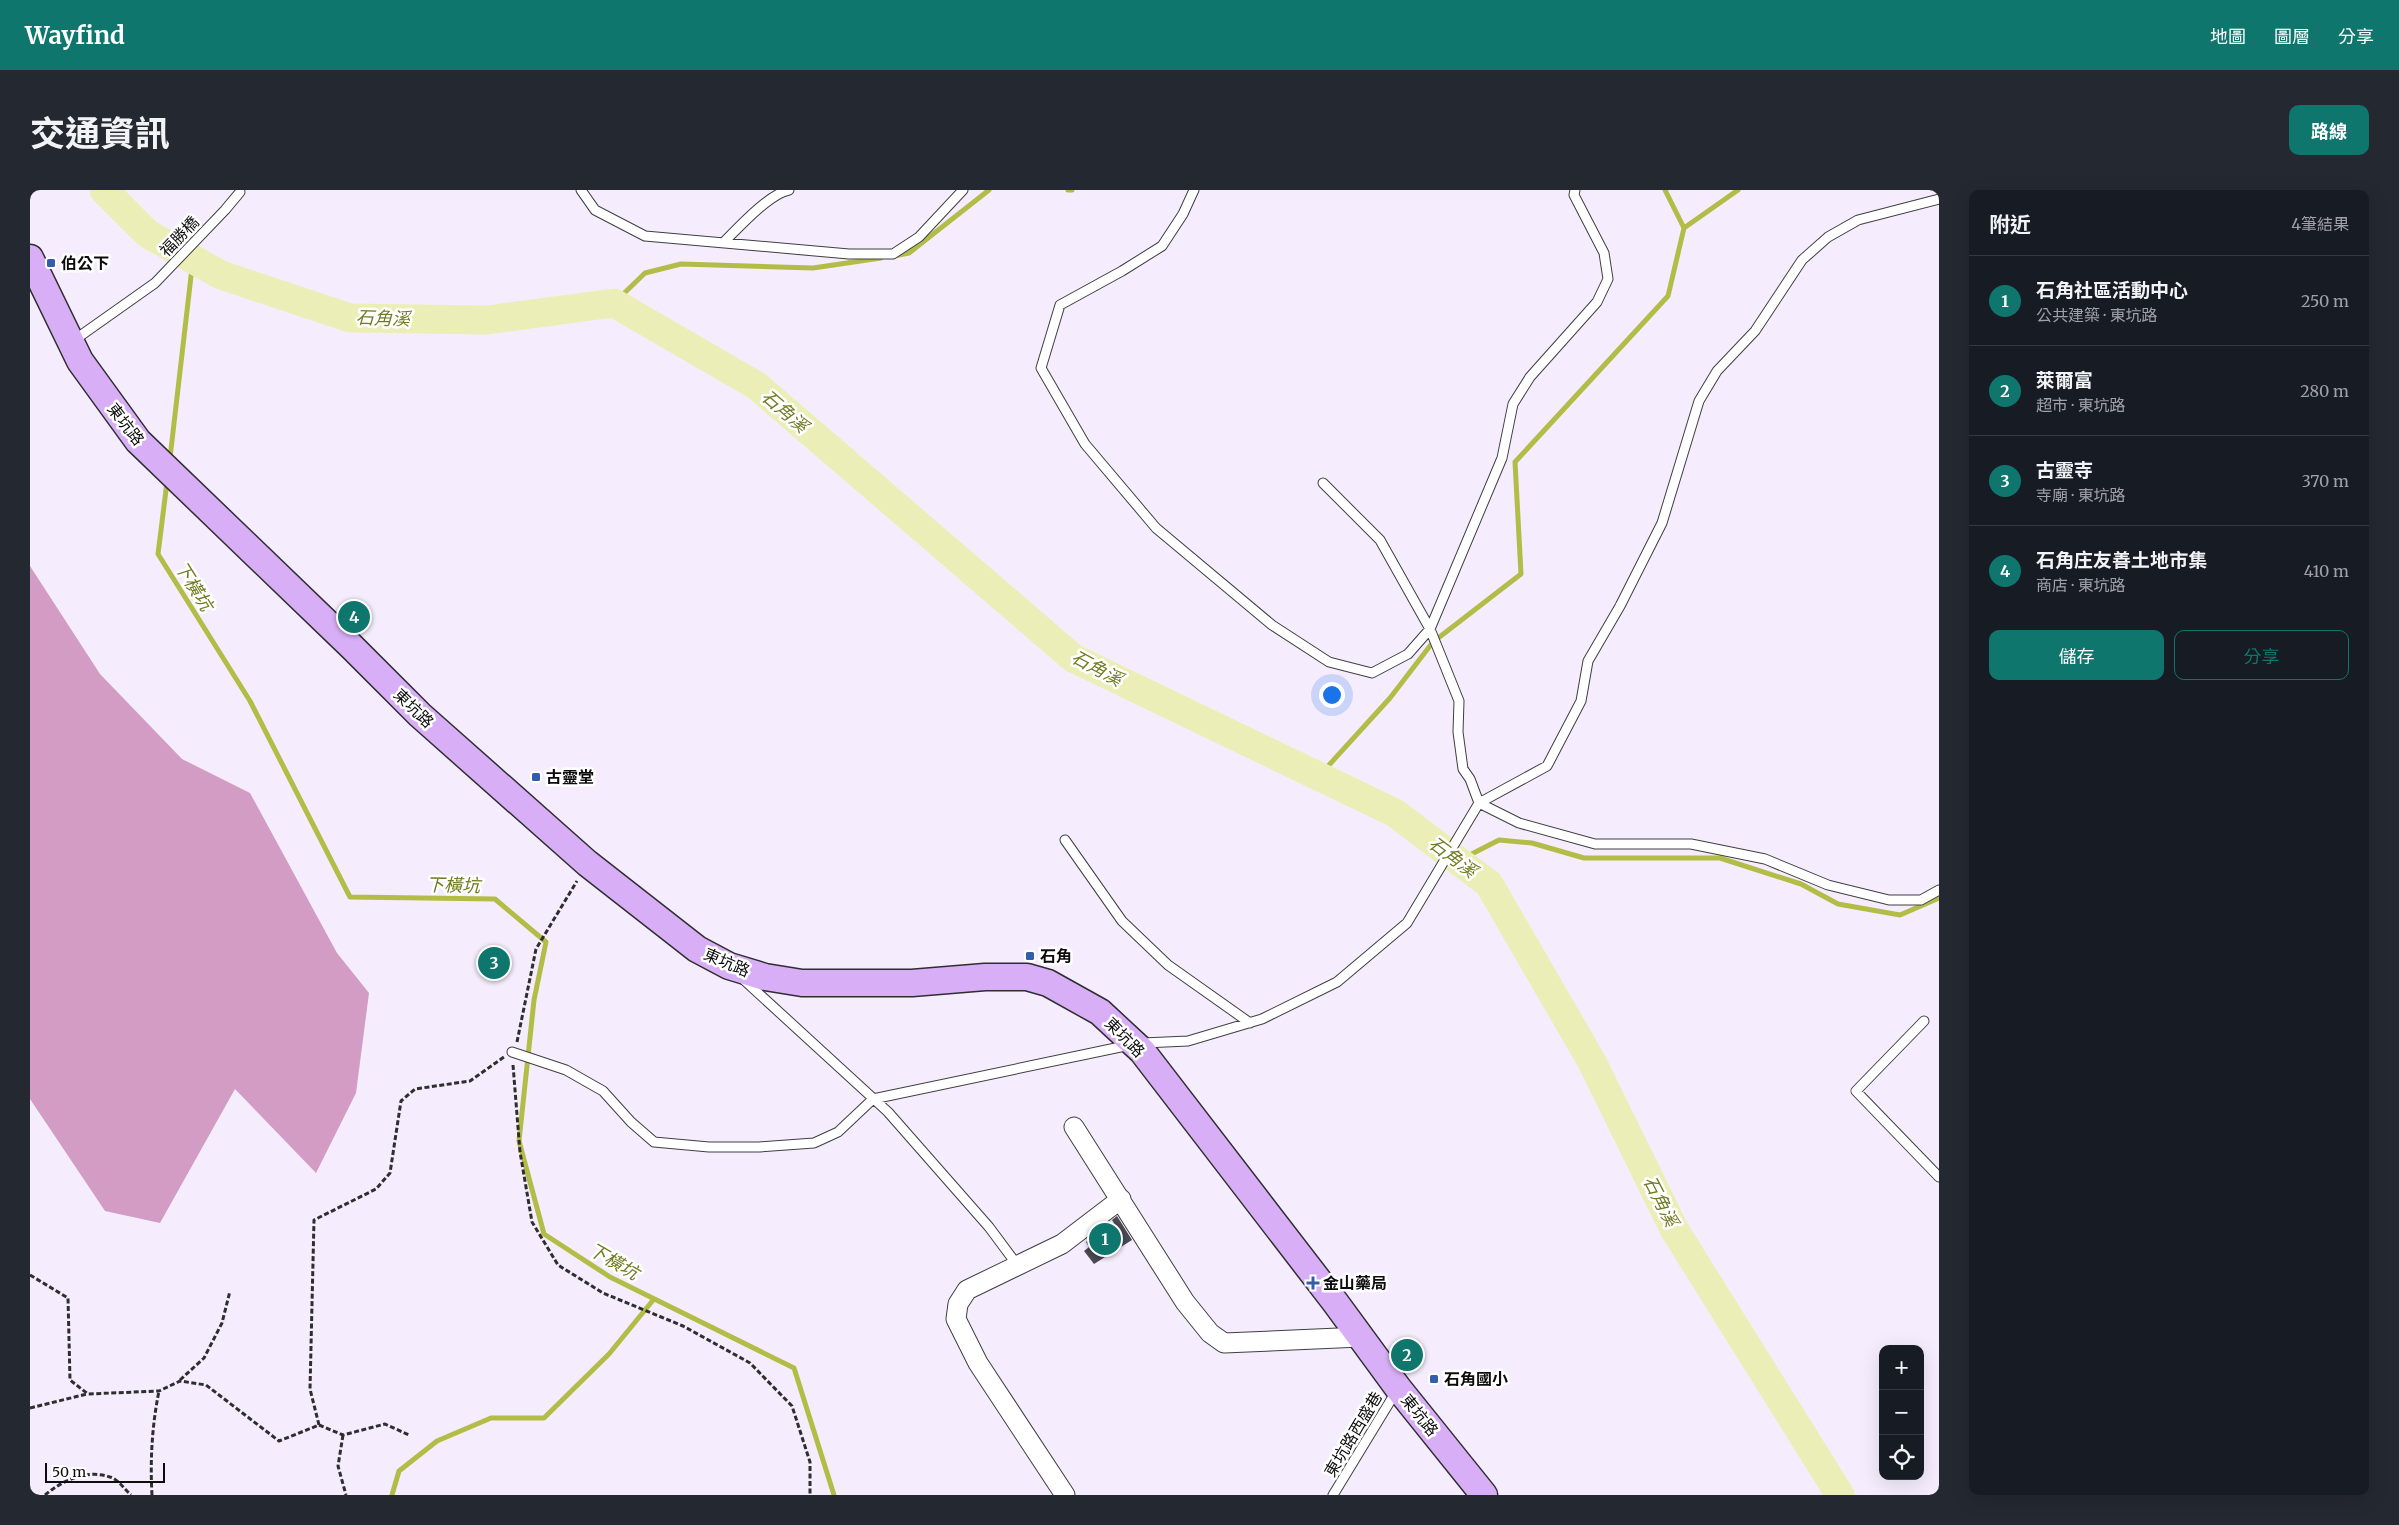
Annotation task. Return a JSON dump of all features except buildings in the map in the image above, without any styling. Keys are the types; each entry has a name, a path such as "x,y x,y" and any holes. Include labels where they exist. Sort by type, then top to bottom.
{"street":[{"name":"東坑路","path":"30,258 80,362 138,441 420,715 587,863 697,949 729,966 765,977 802,983 912,983 985,977 1027,977 1048,983 1100,1012 1142,1052 1398,1388 1484,1495"},
{"path":"1074,1128 1185,1302 1210,1333 1224,1343 1361,1337"},
{"path":"1066,1495 978,1363 956,1319 958,1304 966,1290 1062,1244 1121,1199"}],"lane":[{"path":"581,190 595,210 645,236 849,254 893,254 919,237 963,190"},
{"path":"724,242 762,206 783,191 789,190"},
{"path":"1194,190 1183,214 1162,246 1122,271 1060,305 1041,368 1085,444 1156,528 1272,625 1330,662 1372,673 1408,654 1430,629 1502,458 1513,404 1530,377 1597,302 1608,278 1604,253 1574,195 1575,190"},
{"name":"福勝橋","path":"71,342 156,283 225,210 239,191"},
{"path":"515,1053 566,1070 603,1091 631,1122 654,1142 709,1147 814,1143 838,1132 873,1098 1134,1044 1188,1041 1262,1019 1336,982 1407,923 1479,803 1547,766 1581,701 1588,661 1620,606 1662,523 1699,401 1717,371 1755,331 1802,260 1828,237 1858,220 1939,199"},
{"path":"1323,483 1380,540 1430,629 1459,701 1458,732 1464,769 1470,778 1479,803 1519,823 1595,844 1691,844 1765,859 1828,885 1888,900 1921,900 1939,890"},
{"path":"1065,840 1122,921 1168,965 1250,1023"},
{"path":"729,966 888,1112 989,1228 1018,1266"},
{"path":"1924,1021 1856,1091 1939,1176"},
{"name":"東坑路西盛巷","path":"1333,1495 1398,1388"}],"path":[{"path":"587,863 536,949 515,1053 520,1152 532,1222 558,1266 603,1293 683,1326 750,1363 792,1406 810,1462 810,1495"},
{"path":"320,1426 310,1389 314,1220 376,1189 390,1174 401,1101 415,1090 470,1081 515,1053"},
{"path":"30,1275 68,1298 70,1380 88,1394"},
{"path":"30,1408 88,1394 159,1391 180,1381 204,1358 222,1323 230,1291"},
{"path":"180,1381 206,1385 278,1441 320,1426 343,1435 385,1424 409,1435"},
{"path":"152,1495 153,1435 159,1391"},
{"path":"343,1435 338,1466 346,1495"},
{"path":"45,1495 56,1486 85,1474 112,1477 131,1495"}],"shaded area":[{"path":"30,566 100,674 182,759 250,793 337,953 369,993 356,1093 316,1173 235,1089 160,1223 105,1211 30,1099"}],"waterway":[{"name":"石角溪","path":"104,190 148,234 221,275 350,318 487,320 614,303 757,386 1073,658 1395,813 1489,884 1592,1062 1674,1229 1840,1495"},
{"path":"894,256 909,253 989,190"},
{"path":"1665,190 1684,228"},
{"path":"1319,776 1390,698 1433,642 1521,574 1515,462 1668,296 1684,228 1738,190"},
{"path":"614,303 645,273 681,264 813,268 881,258"},
{"name":"下橫坑","path":"170,458 193,259"},
{"name":"下橫坑","path":"167,482 158,554 250,701 350,897 495,899 546,942 534,1000 519,1141 544,1234 610,1277 794,1368 834,1495"},
{"path":"1458,861 1499,840 1532,843 1584,858 1720,858 1801,884 1838,904 1900,915 1939,898"},
{"path":"392,1495 399,1471 437,1441 491,1418 544,1418 609,1354 654,1299"}],"place":[{"name":"伯公下","path":"51,263"},
{"name":"石角庄友善土地市集","path":"354,617"},
{"name":"古靈堂","path":"536,777"},
{"name":"石角","path":"1030,956"},
{"name":"古靈寺","path":"494,963"},
{"name":"石角社區活動中心","path":"1105,1239"},
{"name":"金山藥局","path":"1313,1283"},
{"name":"萊爾富","path":"1407,1355"},
{"name":"石角國小","path":"1434,1379"}]}
